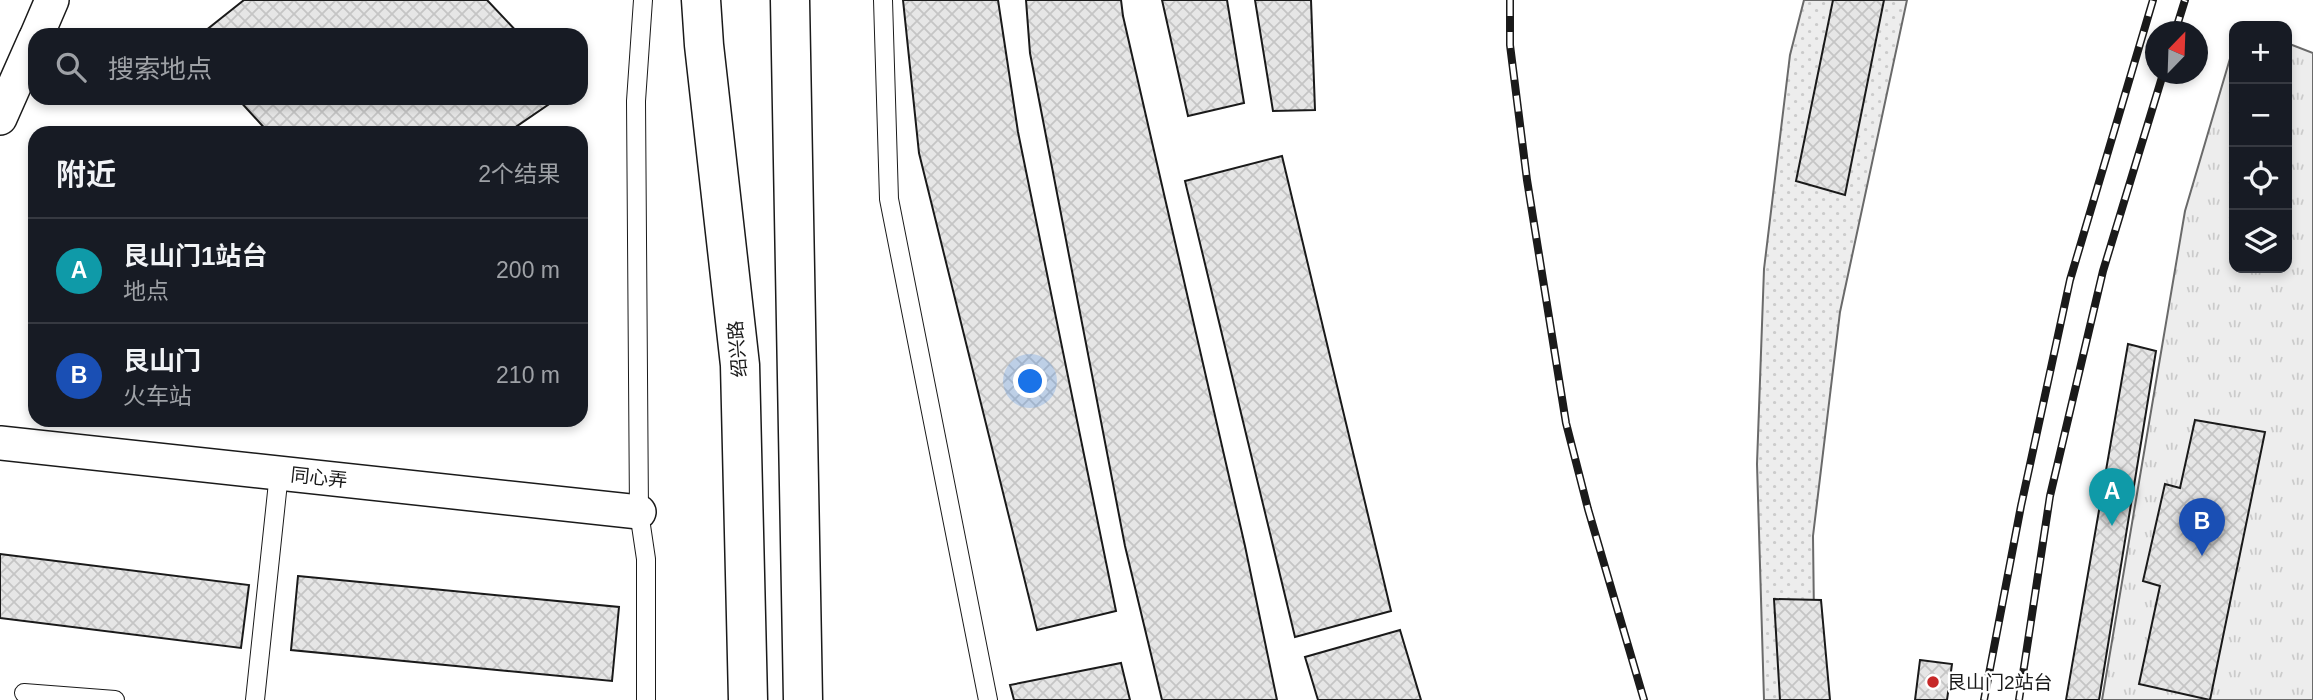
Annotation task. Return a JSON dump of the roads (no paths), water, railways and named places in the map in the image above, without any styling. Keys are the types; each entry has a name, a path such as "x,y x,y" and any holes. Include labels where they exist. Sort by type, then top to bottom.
{"main road":[{"name":"绍兴路","path":"701,0 740,365 748,700"},
{"path":"790,0 803,700"}],"street":[{"path":"40,28 52,0"},
{"path":"0,118 28,55"},
{"name":"同心弄","path":"0,443 639,512"}],"lane":[{"path":"643,0 636,101 639,512 646,559 646,700"},
{"path":"883,0 888,199 988,700"},
{"path":"255,700 279,473"},
{"path":"24,693 115,700"}],"railway":[{"path":"1510,0 1510,45 1527,180 1566,423 1588,509 1644,700"},
{"path":"1984,700 2021,506 2070,280 2153,0"},
{"path":"2178,21 2185,0"},
{"path":"2019,700 2050,496 2103,271 2160,84"}],"place":[{"name":"艮山门1站台","path":"2112,526"},
{"name":"艮山门","path":"2202,556"},
{"name":"艮山门2站台","path":"1933,682"}]}
